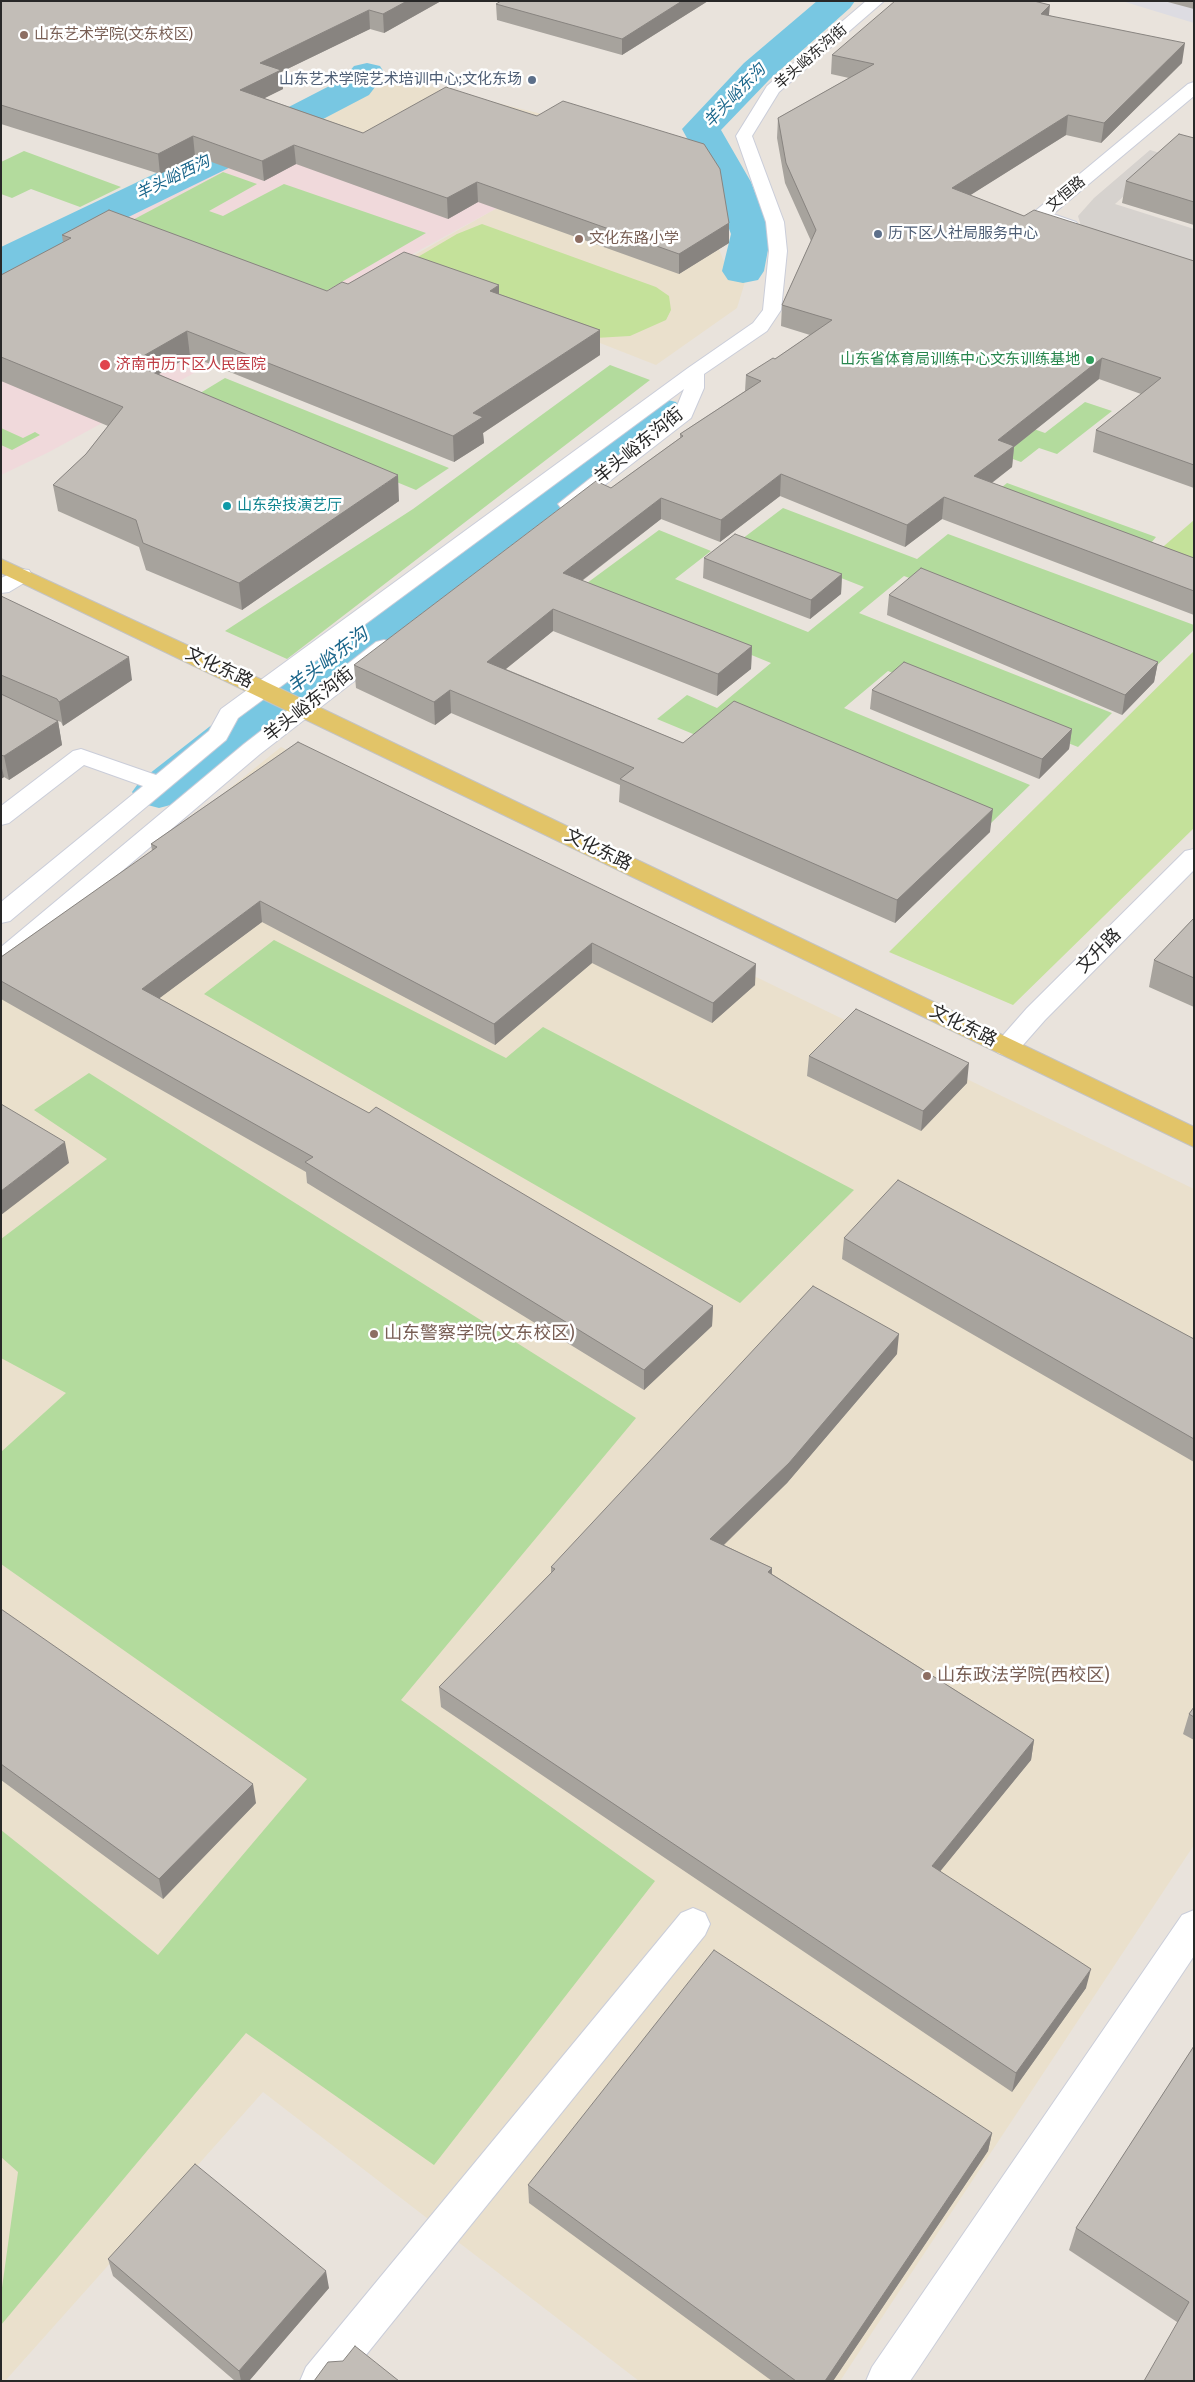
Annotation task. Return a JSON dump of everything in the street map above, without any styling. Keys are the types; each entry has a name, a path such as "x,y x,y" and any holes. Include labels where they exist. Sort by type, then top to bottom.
{"main road":[{"name":"文化东路","path":"1,565 262,688 1194,1138"}],"street":[{"name":"羊头峪东沟街","path":"1,915 218,736 229,714 262,688 760,326 772,310 778,251 775,222 744,136 773,89 876,1"},
{"name":"文恒路","path":"1085,231 1040,216 1194,87"},
{"name":"羊头峪东沟街","path":"552,516 684,414 694,388 695,372"},
{"path":"1,587 21,575"},
{"name":"羊头峪东沟街","path":"1,960 303,709 397,636"},
{"path":"1,818 80,756 160,784"},
{"name":"文升路","path":"1007,1047 1036,1014 1194,856"},
{"path":"320,2381 692,1924"},
{"path":"886,2381 1194,1926"}],"shaded area":[{"path":"1122,1 1194,1 1194,23"},
{"name":"文化东路小学","path":"384,75 554,117 705,214 727,269 748,272 737,308 656,365 399,264 509,201 295,127"},
{"name":"济南市历下区人民医院","path":"295,127 510,201 49,452 1,475 1,277"},
{"path":"1150,150 1169,156 1115,204 1194,229 1194,264 1081,226 1078,216 1094,198"},
{"name":"山东警察学院(文东校区)","path":"281,747 1194,1189 1194,1845 840,2381 639,2381 263,2092 5,2381 1,2381 1,973"}],"green space":[{"path":"24,151 121,187 80,207 31,189 12,198 1,194 1,162"},
{"path":"223,172 257,184 209,211 223,216 284,184 426,233 321,294 127,223"},
{"path":"482,224 656,287 669,296 671,310 666,320 630,336 595,338 411,261 457,234"},
{"path":"818,351 1045,433 1085,402 1112,411 1057,454 1039,448 1021,462 784,375"},
{"path":"610,365 650,380 287,659 225,631 413,509"},
{"path":"225,378 449,468 416,490 192,398"},
{"path":"1,428 23,438 35,432 40,435 12,450 1,445"},
{"path":"1007,483 1156,537 1142,554 990,497"},
{"path":"783,508 917,559 948,534 1194,625 1194,630 1152,670 904,576 859,613 1112,713 1078,747 888,671 844,708 1030,785 990,824 698,736 657,719 687,695 717,708 771,663 583,586 659,530 711,551 675,579 808,632 864,587 742,539"},
{"path":"1194,520 1194,568 1157,552"},
{"path":"1194,651 1194,828 1013,1005 889,952"},
{"path":"274,940 506,1058 543,1027 854,1190 740,1303 204,994"},
{"path":"89,1073 636,1418 401,1700 655,1881 434,2165 246,2033 1,2325 1,2295 18,2172 1,2157 1,1830 158,1955 307,1779 1,1564 1,1452 66,1393 1,1358 1,1239 107,1159 34,1110"}],"building":[{"path":"1,1 407,1 383,14 369,10 260,63 281,70 240,90 363,133 446,87 537,116 563,101 704,144 720,169 729,223 679,254 477,182 447,198 294,145 262,161 193,136 158,154 1,105"},
{"path":"501,1 682,1 622,39 496,4"},
{"path":"895,1 1034,1 1050,5 1041,14 1185,43 1104,123 1068,115 952,188 1024,216 1034,210 1194,261 1194,465 1096,430 1161,378 1102,358 998,440 1014,446 974,476 1194,558 1194,591 944,497 907,525 781,474 721,520 661,498 563,573 752,646 718,674 553,609 487,662 683,743 734,701 993,809 897,900 620,779 634,768 450,690 434,702 354,665 596,481 611,488 683,436 680,434 761,381 746,375 773,358 775,359 832,320 782,305 816,230 786,163 778,118 874,64 832,55"},
{"path":"1179,134 1194,138 1194,202 1126,181"},
{"path":"109,210 327,291 342,282 348,284 404,252 499,285 490,291 600,330 473,413 483,417 453,436 187,331 131,363 398,475 239,583 143,543 136,520 53,485 86,454 123,407 1,357 1,275 71,238 62,235"},
{"path":"735,534 842,574 811,600 704,558"},
{"path":"921,568 1158,662 1125,695 889,595"},
{"path":"1,596 129,657 59,702 57,699 1,675"},
{"path":"904,662 1072,729 1042,759 872,690"},
{"path":"1,694 58,721 4,756 1,755"},
{"path":"298,742 756,964 713,1003 592,943 494,1024 260,901 142,989 369,1113 376,1107 713,1306 644,1370 305,1162 313,1157 1,981 1,957 157,847 151,844"},
{"path":"1194,918 1194,978 1154,960"},
{"path":"856,1009 969,1063 923,1111 809,1056"},
{"path":"1,1104 65,1142 1,1191"},
{"path":"898,1180 1194,1339 1194,1439 844,1238"},
{"path":"813,1286 899,1334 789,1463 710,1539 772,1568 768,1572 1034,1740 932,1866 1091,1969 1016,2073 439,1687 555,1569 551,1567"},
{"path":"1,1609 253,1784 159,1879 1,1764"},
{"path":"1194,1707 1194,1717 1189,1714"},
{"path":"714,1950 992,2133 825,2381 796,2381 528,2185"},
{"path":"1194,2046 1194,2381 1144,2381 1189,2302 1076,2228"},
{"path":"195,2164 326,2271 239,2371 108,2259"},
{"path":"355,2346 399,2381 314,2381 328,2362 343,2361"}],"waterway":[{"name":"羊头峪东沟","path":"743,271 751,234 731,182 701,129 757,71 838,1"},
{"name":"羊头峪西沟","path":"1,263 227,154 322,105 356,87 367,74"},
{"name":"羊头峪东沟","path":"159,792 259,713 660,411"}],"place":[{"name":"山东艺术学院(文东校区)","path":"24,35"},
{"name":"山东艺术学院艺术培训中心;文化东场","path":"532,80"},
{"name":"历下区人社局服务中心","path":"878,234"},
{"name":"文化东路小学","path":"579,239"},
{"name":"山东省体育局训练中心文东训练基地","path":"1090,360"},
{"name":"济南市历下区人民医院","path":"105,365"},
{"name":"山东杂技演艺厅","path":"227,506"},
{"name":"山东警察学院(文东校区)","path":"374,1334"},
{"name":"山东政法学院(西校区)","path":"927,1676"}]}
